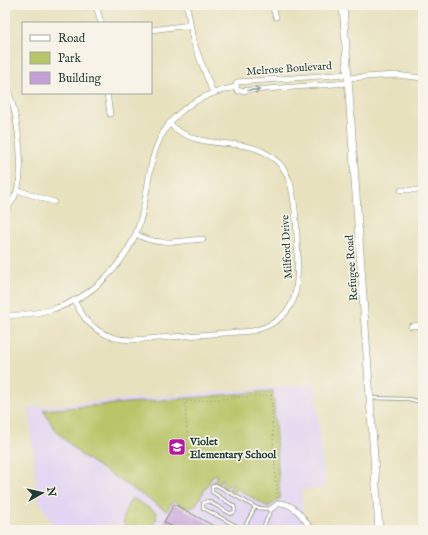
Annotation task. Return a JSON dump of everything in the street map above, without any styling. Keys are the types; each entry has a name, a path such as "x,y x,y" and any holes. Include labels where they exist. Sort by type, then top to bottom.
{"main road":[{"name":"Refugee Road","path":"343,5 379,530"}],"street":[{"path":"96,5 101,22"},
{"path":"187,5 193,41 213,93"},
{"path":"272,5 276,17"},
{"path":"152,30 190,25"},
{"path":"348,78 396,75 423,78"},
{"name":"Melrose Boulevard","path":"236,87 238,91 348,78"},
{"name":"Melrose Boulevard","path":"236,87 237,82 348,78"},
{"path":"5,86 11,97 17,122 20,172 14,199 5,210"},
{"name":"Melrose Boulevard","path":"5,316 45,312 74,300 92,289 109,274 127,250 136,234 144,206 153,154 169,124 187,106 213,93 236,87"},
{"path":"107,94 110,114"},
{"name":"Milford Drive","path":"74,300 87,322 100,333 116,339 132,340 256,330 277,321 284,315 293,301 298,276 294,205 289,180 280,165 271,156 259,150 242,146 199,141 183,135 169,124"},
{"path":"17,190 54,202"},
{"path":"401,190 423,190"},
{"path":"136,234 146,240 159,242 203,240"},
{"path":"411,326 423,326"},
{"path":"271,509 279,503 288,505 303,517 312,530"}],"lane":[{"path":"423,395 420,395 421,409 423,409"},
{"path":"370,398 409,399 421,402"},
{"path":"255,507 243,530 205,510 203,503 208,501 231,514 235,511 234,506 212,492 212,486 216,485 255,507 264,510 271,509"},
{"path":"262,530 271,509"}],"path":[{"path":"274,452 189,458 185,402 270,395 274,452 277,501"}],"shaded area":[{"name":"Violet Elementary School","path":"315,384 325,487 301,490 305,530 55,530 37,496 29,407"}],"green space":[{"path":"273,391 280,499 268,507 236,488 233,493 229,490 232,485 229,483 226,489 221,486 224,481 222,479 218,485 214,482 217,476 214,474 195,506 188,509 173,501 167,511 81,455 56,431 43,410"},
{"path":"132,498 156,512 157,518 150,530 127,530 124,522 124,514"}],"building":[{"path":"174,504 221,530 178,530 164,522"}],"place":[{"name":"Violet Elementary School","path":"177,447"}]}
